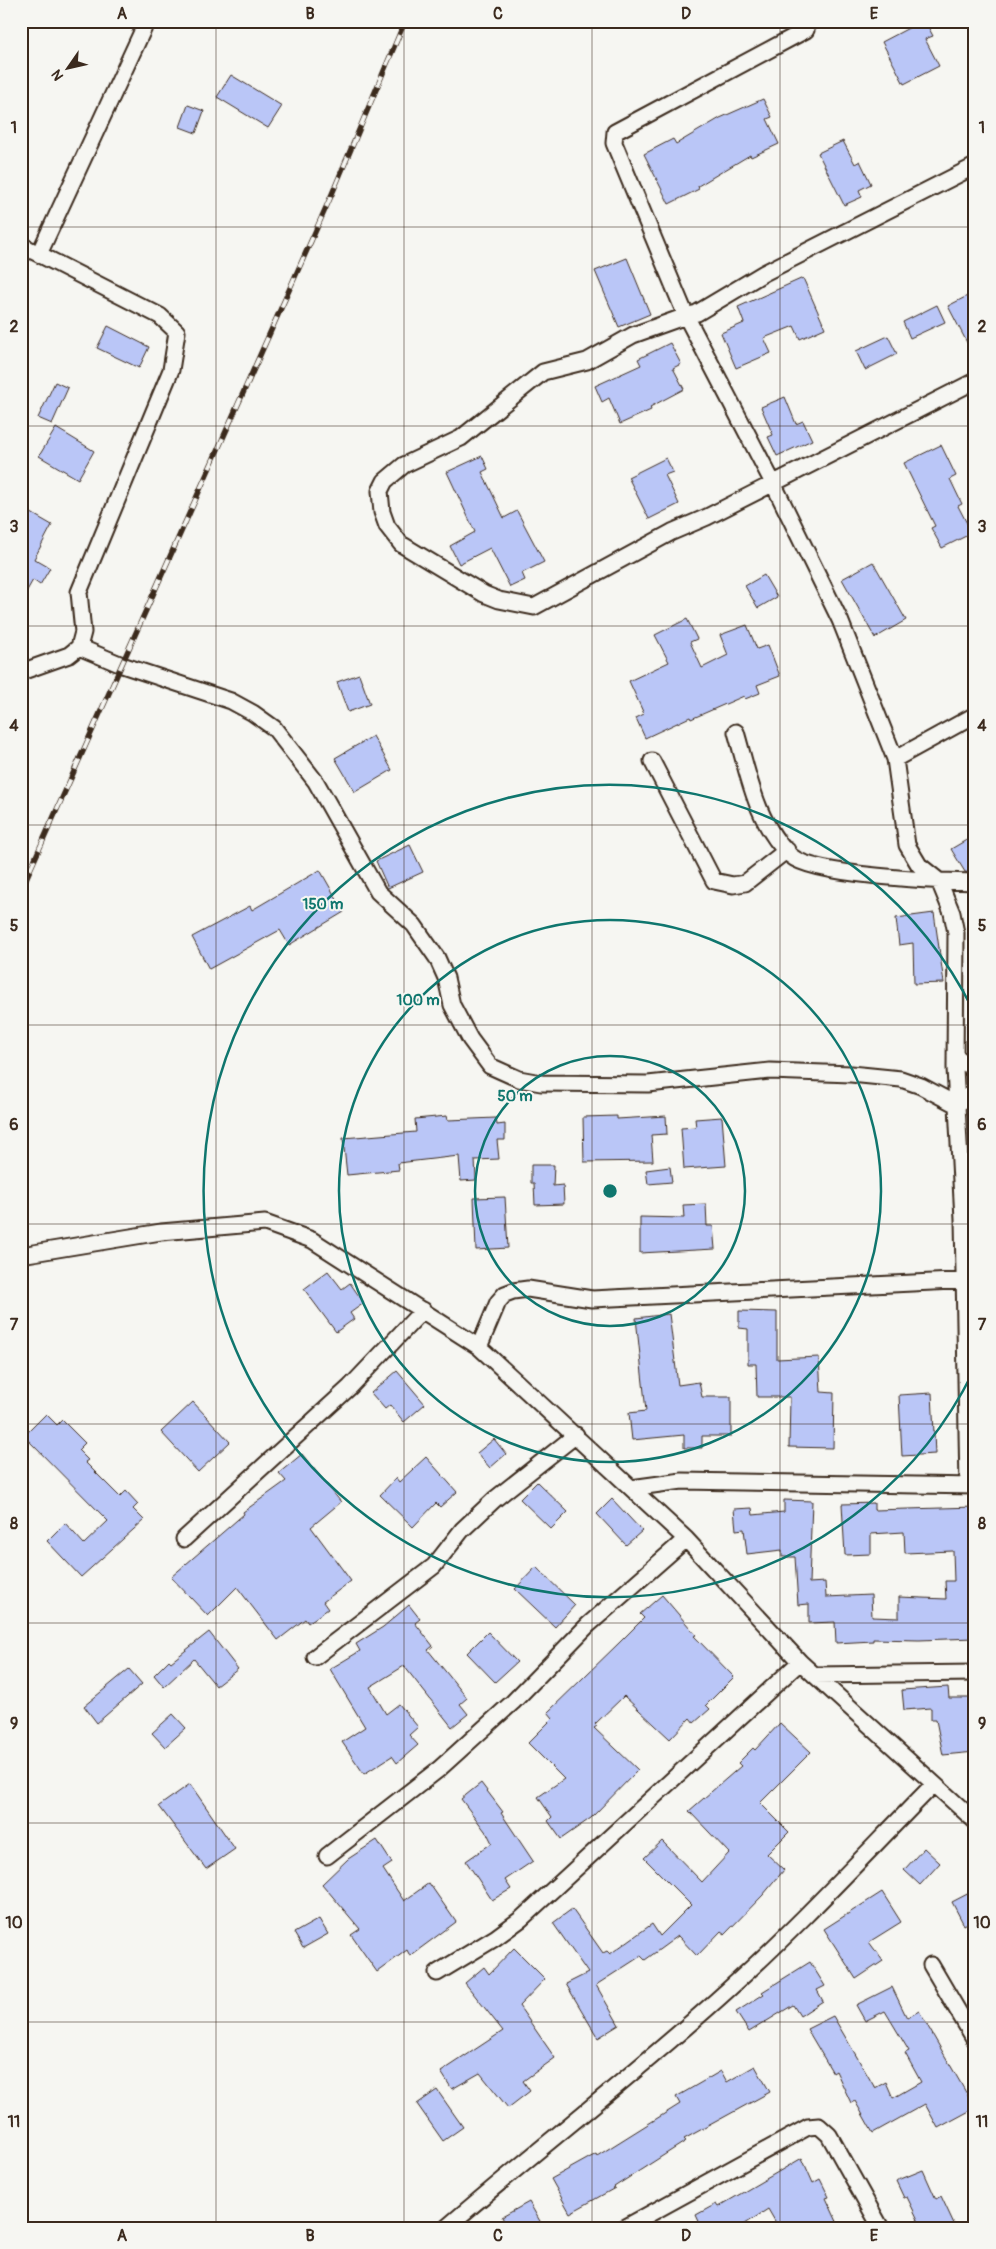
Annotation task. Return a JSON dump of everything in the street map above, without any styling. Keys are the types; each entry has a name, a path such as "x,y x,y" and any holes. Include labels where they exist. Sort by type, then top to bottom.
{"street":[{"path":"39,254 147,21"},
{"path":"631,1488 682,1481 971,1486 970,1280 957,1105 955,1055 956,932 952,912 939,881 918,865 907,846 895,759 840,620 773,483 686,316 614,143 615,132 806,30"},
{"path":"975,166 764,273 697,312 633,335 587,361 543,372 461,438 404,464 386,481 380,491 382,512 387,526 401,544 484,594 518,605 534,607 672,532 975,381"},
{"path":"21,244 160,316 177,332 171,370 79,592 83,632 80,647 69,655 21,672"},
{"path":"80,647 122,665 231,702 253,713 274,728 316,782 378,892 414,925 437,958 446,978 452,1005 470,1039 490,1066 519,1079 540,1083 648,1084 770,1071 851,1074 901,1079 921,1086 957,1105"},
{"path":"895,759 975,715"},
{"path":"736,732 756,802 771,830 792,857 819,869 939,881 975,882"},
{"path":"652,761 714,881 733,885 745,883 787,850"},
{"path":"955,1055 975,1071"},
{"path":"957,1105 975,1091"},
{"path":"21,1255 161,1232 265,1223 312,1240 479,1347 576,1435 686,1540 800,1662 933,1785 975,1821"},
{"path":"479,1347 498,1302 506,1294 520,1290 558,1292 592,1299 970,1280"},
{"path":"184,1539 350,1387 423,1310"},
{"path":"315,1657 434,1566 462,1530 496,1499 576,1435"},
{"path":"327,1856 440,1769 513,1702 588,1625 686,1540"},
{"path":"437,1973 495,1938 521,1919 800,1662"},
{"path":"814,1675 975,1673"},
{"path":"446,2228 590,2110 728,1990 797,1926 933,1785"},
{"path":"931,1965 975,2040"},
{"path":"624,2228 808,2127 819,2126 829,2134 881,2228"}],"building":[{"path":"925,21 933,36 925,39 939,66 904,84 882,42"},
{"path":"231,75 282,106 268,128 217,97"},
{"path":"763,99 772,117 767,119 779,144 751,157 750,155 698,186 699,189 669,204 644,154 673,139 676,144 720,118"},
{"path":"188,105 204,111 196,133 180,127"},
{"path":"843,141 855,164 860,161 871,184 859,190 862,197 844,205 818,153"},
{"path":"627,258 650,314 619,327 595,271"},
{"path":"803,278 825,328 800,339 794,326 764,338 771,353 736,368 721,333 744,323 738,307"},
{"path":"975,292 975,358 948,306"},
{"path":"937,305 945,322 910,338 903,322"},
{"path":"108,326 149,347 139,368 97,348"},
{"path":"888,336 897,354 865,370 856,351"},
{"path":"670,343 681,364 673,368 684,389 650,407 651,410 620,424 609,398 602,402 595,386 641,365 638,359"},
{"path":"55,382 68,388 52,424 38,418"},
{"path":"785,397 796,424 803,421 812,440 777,456 768,437 773,435 761,407"},
{"path":"56,428 94,451 78,479 39,456"},
{"path":"941,445 956,476 950,479 962,504 958,506 972,533 942,548 931,528 935,526 904,463"},
{"path":"482,456 488,469 482,472 504,518 517,511 544,562 522,573 525,580 510,587 490,548 459,564 450,546 475,532 447,472"},
{"path":"666,458 673,472 665,475 679,504 649,519 628,477"},
{"path":"26,510 52,525 34,559 50,568 40,585 33,580 21,601 21,518"},
{"path":"873,562 906,620 875,638 842,579"},
{"path":"764,575 777,597 758,608 745,586"},
{"path":"687,619 697,639 690,642 702,668 728,655 720,635 747,625 757,649 768,645 780,676 757,685 760,693 745,699 744,696 691,719 690,717 645,738 636,718 644,714 629,681 669,662 655,635"},
{"path":"359,674 370,704 348,712 337,682"},
{"path":"373,736 392,770 355,792 335,758"},
{"path":"975,835 975,873 965,872 951,849"},
{"path":"410,845 423,872 388,888 376,861"},
{"path":"320,870 344,912 289,945 280,930 209,969 192,937 250,906 252,910"},
{"path":"934,913 944,983 914,984 913,943 899,945 896,918"},
{"path":"447,1116 448,1120 496,1118 497,1125 505,1124 505,1140 497,1140 499,1159 475,1160 476,1180 461,1181 459,1156 398,1163 399,1170 347,1175 343,1138 416,1132 415,1119"},
{"path":"617,1116 617,1119 666,1116 667,1134 651,1135 653,1161 584,1162 583,1117"},
{"path":"722,1117 726,1166 684,1169 681,1128 696,1127 695,1119"},
{"path":"531,1165 554,1165 553,1186 563,1185 564,1204 535,1205 534,1183 531,1183"},
{"path":"670,1167 672,1182 648,1184 646,1170"},
{"path":"505,1197 508,1248 476,1250 474,1198"},
{"path":"706,1204 707,1226 713,1226 715,1249 640,1253 640,1217 684,1218 683,1205"},
{"path":"328,1271 342,1289 350,1283 364,1303 350,1313 354,1319 336,1332 304,1289"},
{"path":"739,1311 777,1312 777,1359 819,1357 821,1392 834,1393 833,1448 789,1447 790,1397 757,1397 756,1364 748,1364 748,1329 739,1328"},
{"path":"669,1314 678,1385 699,1382 702,1397 731,1397 731,1436 702,1436 702,1448 684,1448 684,1435 632,1440 629,1413 646,1411 636,1318"},
{"path":"397,1371 425,1404 404,1422 390,1405 385,1409 371,1393"},
{"path":"932,1393 935,1454 902,1456 899,1395"},
{"path":"193,1402 230,1442 198,1472 161,1432"},
{"path":"46,1414 57,1425 62,1420 85,1443 78,1450 88,1460 85,1462 120,1497 126,1491 138,1504 133,1509 144,1520 81,1577 47,1541 65,1523 84,1544 108,1521 24,1436"},
{"path":"494,1439 506,1454 490,1468 477,1453"},
{"path":"302,1454 341,1502 311,1527 351,1581 323,1602 328,1609 308,1623 305,1619 278,1640 237,1587 208,1616 171,1577 244,1514 243,1512 286,1481 279,1473"},
{"path":"426,1457 457,1492 440,1507 436,1503 413,1527 380,1495 396,1478 399,1482"},
{"path":"537,1482 568,1512 551,1529 520,1499"},
{"path":"612,1499 642,1531 626,1545 597,1514"},
{"path":"784,1500 812,1501 809,1583 825,1582 826,1597 871,1595 872,1617 899,1618 899,1597 946,1599 945,1581 954,1581 953,1551 905,1553 904,1532 871,1534 871,1554 845,1555 842,1504 874,1503 874,1510 975,1507 975,1558 971,1558 975,1638 873,1639 873,1641 836,1643 835,1622 809,1623 809,1604 798,1605 795,1557 782,1557 782,1550 747,1554 744,1529 736,1530 734,1509 752,1508 753,1515 784,1512"},
{"path":"536,1567 575,1605 555,1627 515,1589"},
{"path":"662,1595 696,1635 694,1636 734,1677 706,1705 710,1709 694,1723 690,1718 670,1739 624,1696 595,1724 597,1726 594,1728 638,1770 591,1818 561,1839 548,1821 552,1817 538,1797 564,1779 528,1743 553,1718 548,1712 644,1618 640,1614"},
{"path":"409,1605 420,1619 415,1623 433,1646 428,1650 467,1698 460,1704 468,1714 452,1727 404,1666 370,1687 386,1714 399,1704 418,1727 409,1735 418,1745 397,1763 392,1756 364,1774 342,1742 365,1727 330,1669 360,1651 356,1644 383,1627"},
{"path":"209,1632 238,1669 216,1686 194,1659 164,1687 154,1675 169,1660 171,1662"},
{"path":"488,1632 517,1662 495,1682 467,1653"},
{"path":"129,1669 142,1684 97,1723 84,1706"},
{"path":"948,1687 949,1698 975,1698 975,1752 943,1755 936,1720 931,1720 931,1708 904,1710 902,1690"},
{"path":"173,1714 186,1728 165,1747 152,1733"},
{"path":"780,1723 811,1752 760,1803 789,1832 767,1854 784,1870 763,1895 725,1934 721,1931 697,1956 678,1936 645,1960 641,1956 596,1985 619,2025 598,2038 566,1984 588,1973 553,1923 572,1909 603,1953 607,1951 610,1954 652,1924 660,1936 691,1905 644,1858 662,1841 702,1882 729,1853 689,1811 741,1766 738,1763 753,1748 755,1750"},
{"path":"481,1783 503,1812 501,1813 533,1861 505,1880 511,1889 492,1900 466,1861 492,1843 461,1799"},
{"path":"190,1784 235,1849 206,1869 159,1806"},
{"path":"377,1840 392,1863 383,1869 404,1901 429,1883 456,1922 410,1956 407,1950 377,1972 351,1935 360,1929 322,1884 348,1859"},
{"path":"924,1848 940,1863 920,1885 904,1870"},
{"path":"975,1890 975,1919 964,1925 952,1902"},
{"path":"882,1892 901,1922 869,1942 883,1961 856,1979 824,1929"},
{"path":"319,1919 328,1934 303,1948 294,1933"},
{"path":"514,1948 545,1979 519,2006 555,2058 523,2081 530,2091 508,2108 480,2073 452,2089 441,2072 503,2031 465,1983 484,1967 489,1974"},
{"path":"810,1962 825,1986 817,1990 823,2001 800,2016 793,2005 749,2032 736,2012 764,1994 762,1992"},
{"path":"892,1987 907,2018 919,2011 975,2108 938,2128 925,2104 873,2133 855,2101 851,2103 836,2071 833,2073 807,2029 833,2016 875,2088 886,2082 893,2098 921,2082 905,2053 909,2051 885,2011 865,2021 856,2005"},
{"path":"755,2066 770,2092 684,2139 686,2141 615,2188 570,2213 551,2179 596,2154 597,2156 680,2104 676,2097 721,2071 727,2082"},
{"path":"437,2090 463,2127 443,2141 417,2104"},
{"path":"802,2158 813,2183 820,2179 829,2197 826,2198 840,2228 779,2228 768,2209 739,2228 702,2228 696,2215 716,2204 718,2207"},
{"path":"923,2170 936,2199 941,2196 956,2228 922,2228 907,2197 904,2198 896,2181"},
{"path":"529,2202 541,2223 534,2228 508,2228 502,2217"}],"railway":[{"path":"21,890 332,194 405,21"}]}
